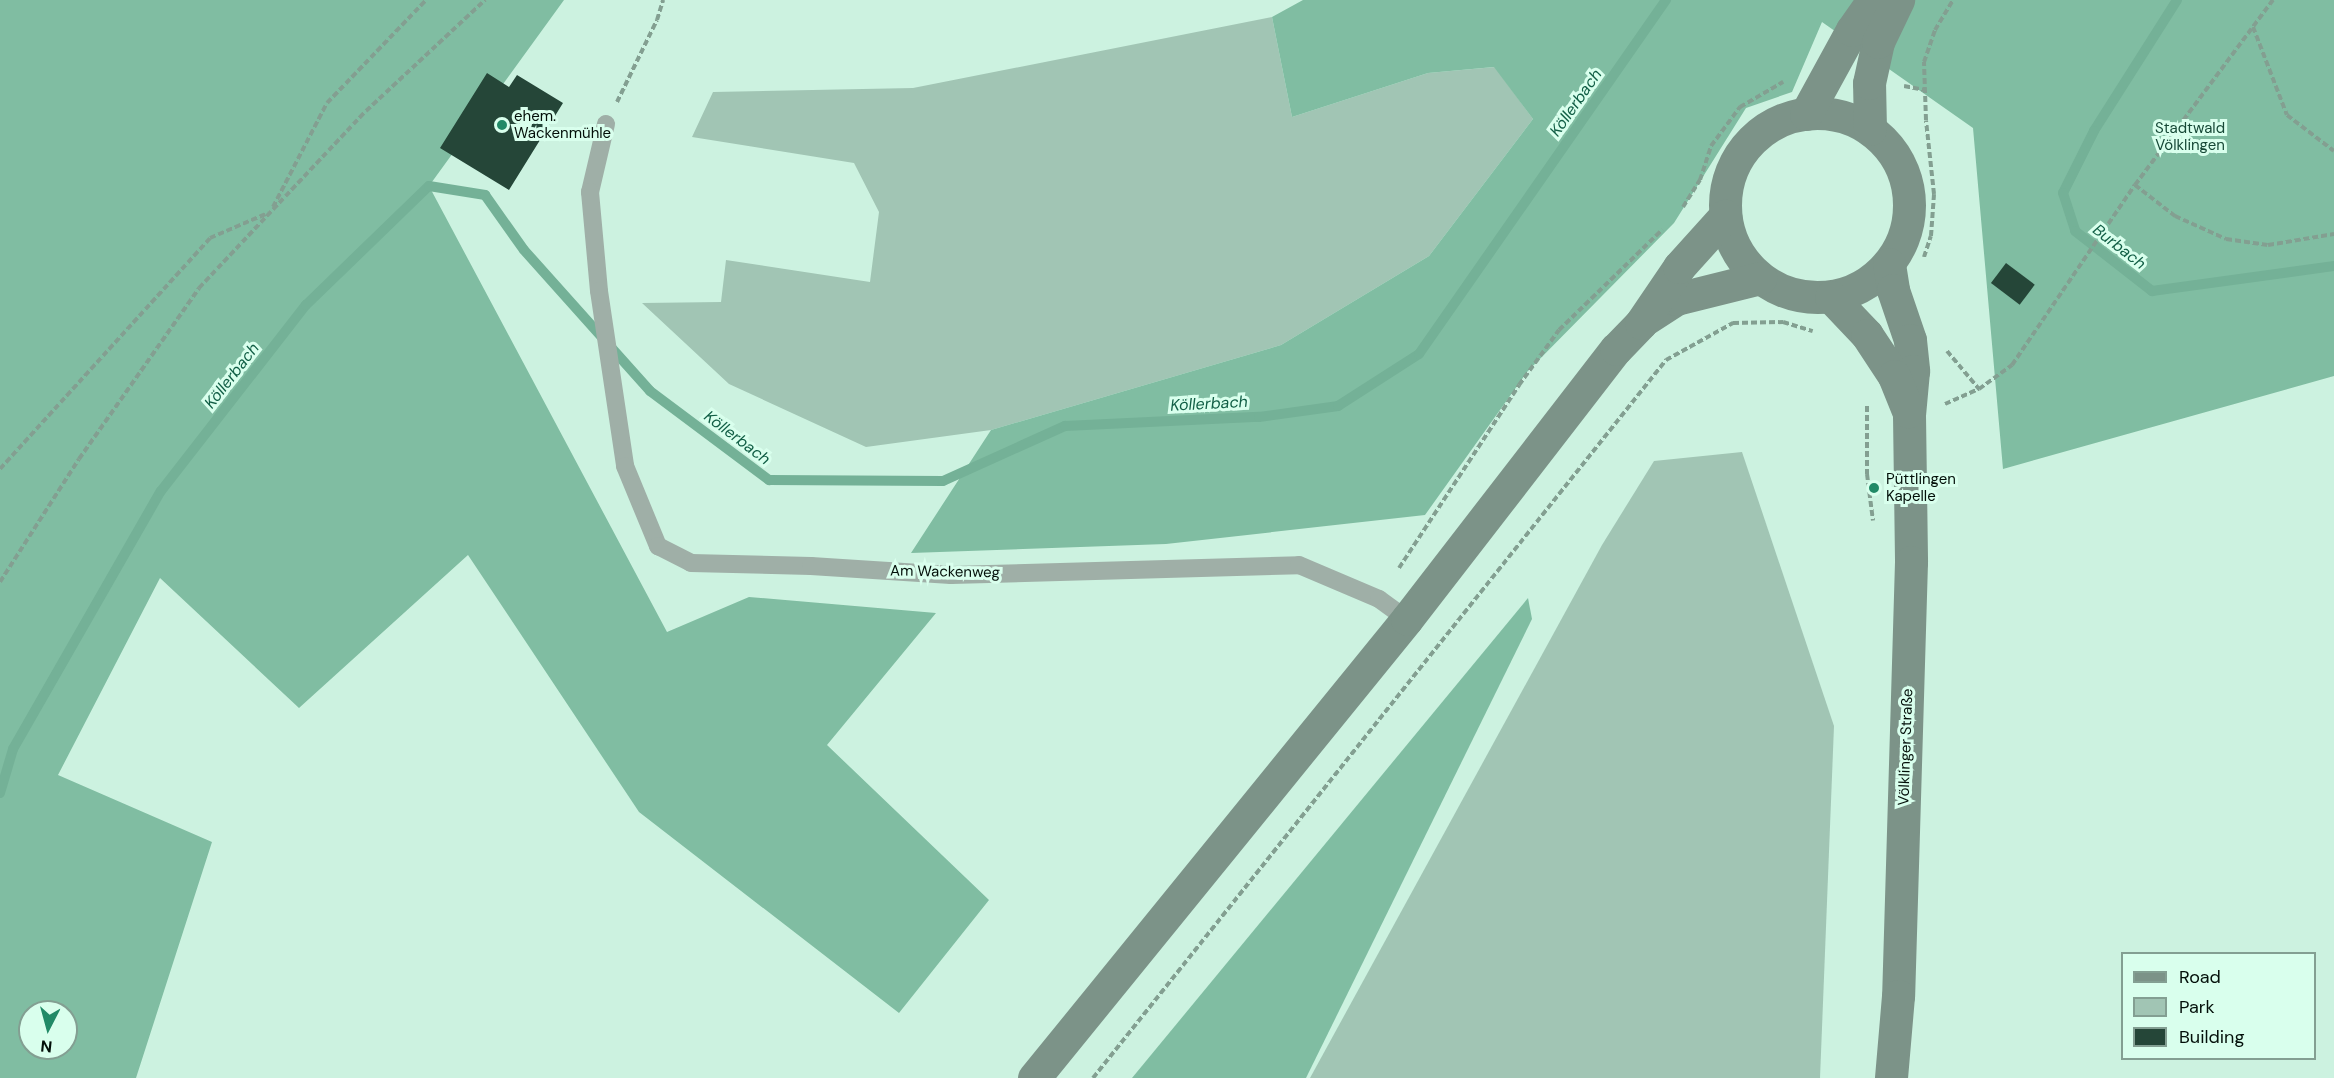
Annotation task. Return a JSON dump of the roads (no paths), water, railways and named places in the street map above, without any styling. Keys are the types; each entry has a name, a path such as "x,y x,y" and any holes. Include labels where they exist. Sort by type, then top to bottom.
{"main road":[{"path":"1806,114 1852,30 1873,0"},
{"path":"1870,129 1869,83 1878,42 1898,0"},
{"path":"1806,114 1831,114 1851,119 1870,129 1890,148 1900,163 1910,202 1908,223 1900,247 1888,264 1861,286 1831,297 1792,294 1760,278 1743,261 1731,239 1725,216 1726,189 1735,162 1744,148 1755,136 1778,121 1806,114"},
{"path":"1034,1078 1407,620 1616,349 1641,323 1679,267 1725,216"},
{"name":"Völklinger Straße","path":"1888,264 1893,290 1910,340 1913,371 1909,415 1911,573 1898,996 1891,1078"},
{"path":"1641,323 1676,299 1760,278"},
{"name":"Völklinger Straße","path":"1831,297 1867,335 1889,368 1909,415"}],"lane":[{"name":"Am Wackenweg","path":"606,124 590,192 599,291 625,466 658,546 691,563 811,566 951,575 1299,565 1379,599 1407,620"}],"waterway":[{"name":"Köllerbach","path":"0,793 13,749 161,491 306,305 429,186 485,195 524,250 650,391 769,480 943,481 1065,426 1259,417 1338,406 1419,354 1666,0"},
{"name":"Burbach","path":"2177,0 2094,131 2063,193 2075,231 2152,291 2334,266"}],"place":[{"name":"ehem. Wackenmühle","path":"502,125"},
{"name":"Püttlingen Kapelle","path":"1874,488"}],"park label":[{"name":"Stadtwald Völklingen","path":"2190,136"}]}
